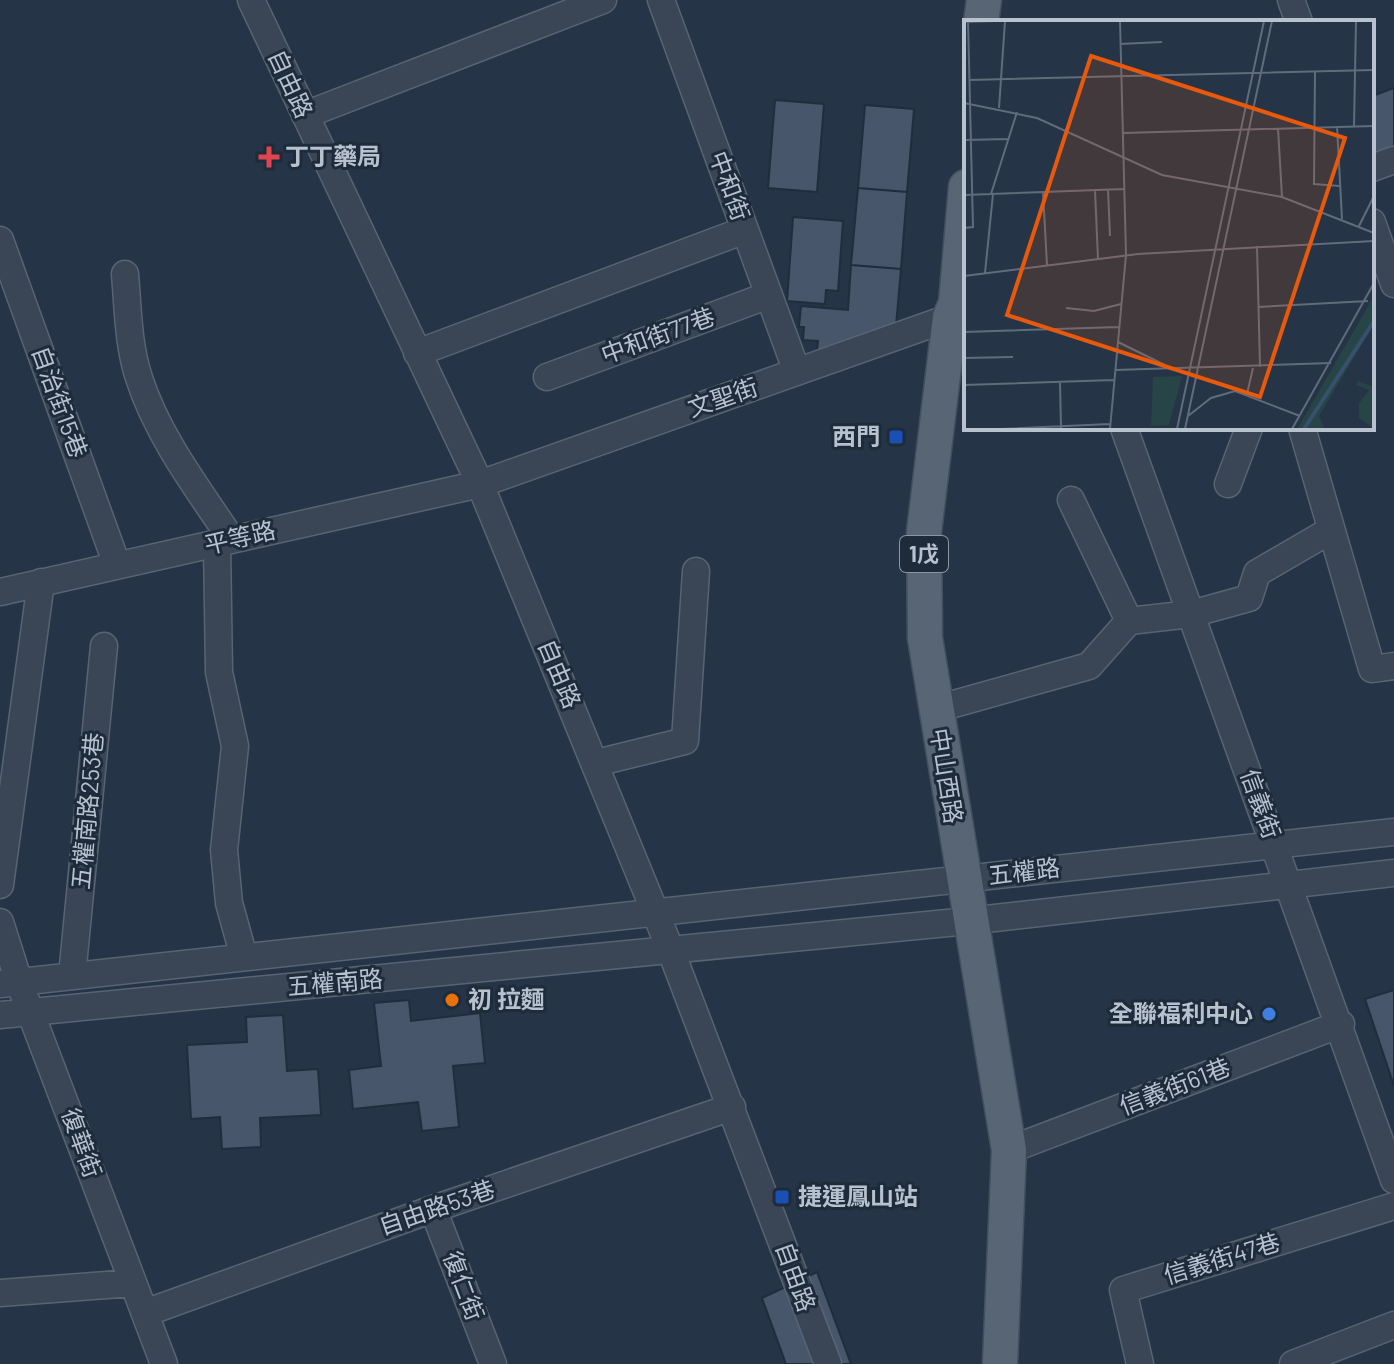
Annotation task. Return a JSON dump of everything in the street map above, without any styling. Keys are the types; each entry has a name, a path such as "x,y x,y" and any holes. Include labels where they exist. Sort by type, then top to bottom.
{"main road":[{"path":"981,20 984,0"},
{"name":"中山西路","path":"964,210 956,303 958,315 924,532 925,638 968,921 1009,1150 1000,1364"}],"street":[{"name":"自由路","path":"251,0 480,484 671,951 828,1364"},
{"path":"305,115 603,0"},
{"name":"中和街","path":"661,0 797,372"},
{"path":"1291,0 1298,20"},
{"path":"1374,167 1394,160"},
{"path":"1374,228 1394,284"},
{"path":"417,353 745,230"},
{"name":"自治街15巷","path":"0,240 117,565"},
{"path":"125,274 138,376 154,418 225,541 219,672 235,746 224,850 229,903 244,957"},
{"name":"中和街77巷","path":"547,377 769,295"},
{"name":"文聖街","path":"480,484 958,315"},
{"name":"信義街","path":"1125,430 1341,1024 1394,1180"},
{"path":"1228,484 1248,430"},
{"path":"1303,430 1372,669 1394,666"},
{"name":"平等路","path":"0,592 480,484"},
{"path":"1071,500 1129,621"},
{"path":"936,709 1089,666 1129,621 1191,614 1249,598 1257,573 1331,530"},
{"path":"596,763 685,741 696,571"},
{"path":"0,885 41,582"},
{"name":"五權南路253巷","path":"72,976 104,646"},
{"name":"五權路","path":"654,912 1394,832"},
{"name":"五權路","path":"671,951 1394,873"},
{"name":"五權南路","path":"9,983 654,912"},
{"name":"復華街","path":"0,922 9,983 32,1012 164,1364"},
{"name":"五權南路","path":"0,1015 671,951"},
{"name":"信義街61巷","path":"1009,1150 1341,1024"},
{"name":"自由路53巷","path":"145,1313 433,1209 732,1107"},
{"name":"信義街47巷","path":"1140,1364 1123,1290 1394,1206"},
{"name":"復仁街","path":"433,1209 493,1364"},
{"path":"0,1293 133,1283"},
{"path":"1293,1364 1394,1325"}],"building":[{"path":"1394,88 1394,157 1374,159 1375,95"},
{"path":"775,100 824,104 817,192 768,188"},
{"path":"865,105 914,109 907,192 858,188"},
{"path":"858,188 907,192 901,269 851,265"},
{"path":"793,217 843,221 838,291 826,290 825,304 787,301"},
{"path":"851,265 901,269 894,348 816,361 818,341 803,340 804,327 799,327 801,306 848,310"},
{"path":"1394,990 1394,1086 1365,999"},
{"path":"409,1000 411,1021 480,1013 485,1063 453,1066 459,1127 422,1131 418,1102 353,1109 349,1070 381,1066 374,1003"},
{"path":"283,1015 287,1071 318,1069 321,1115 260,1118 261,1147 222,1149 220,1117 191,1119 187,1045 247,1042 246,1017"},
{"path":"817,1272 851,1364 786,1364 762,1298"}],"place":[{"name":"丁丁藥局","path":"269,157"},
{"name":"西門","path":"896,437"},
{"name":"初 拉麵","path":"452,1000"},
{"name":"全聯福利中心","path":"1269,1014"},
{"name":"捷運鳳山站","path":"782,1197"}]}
